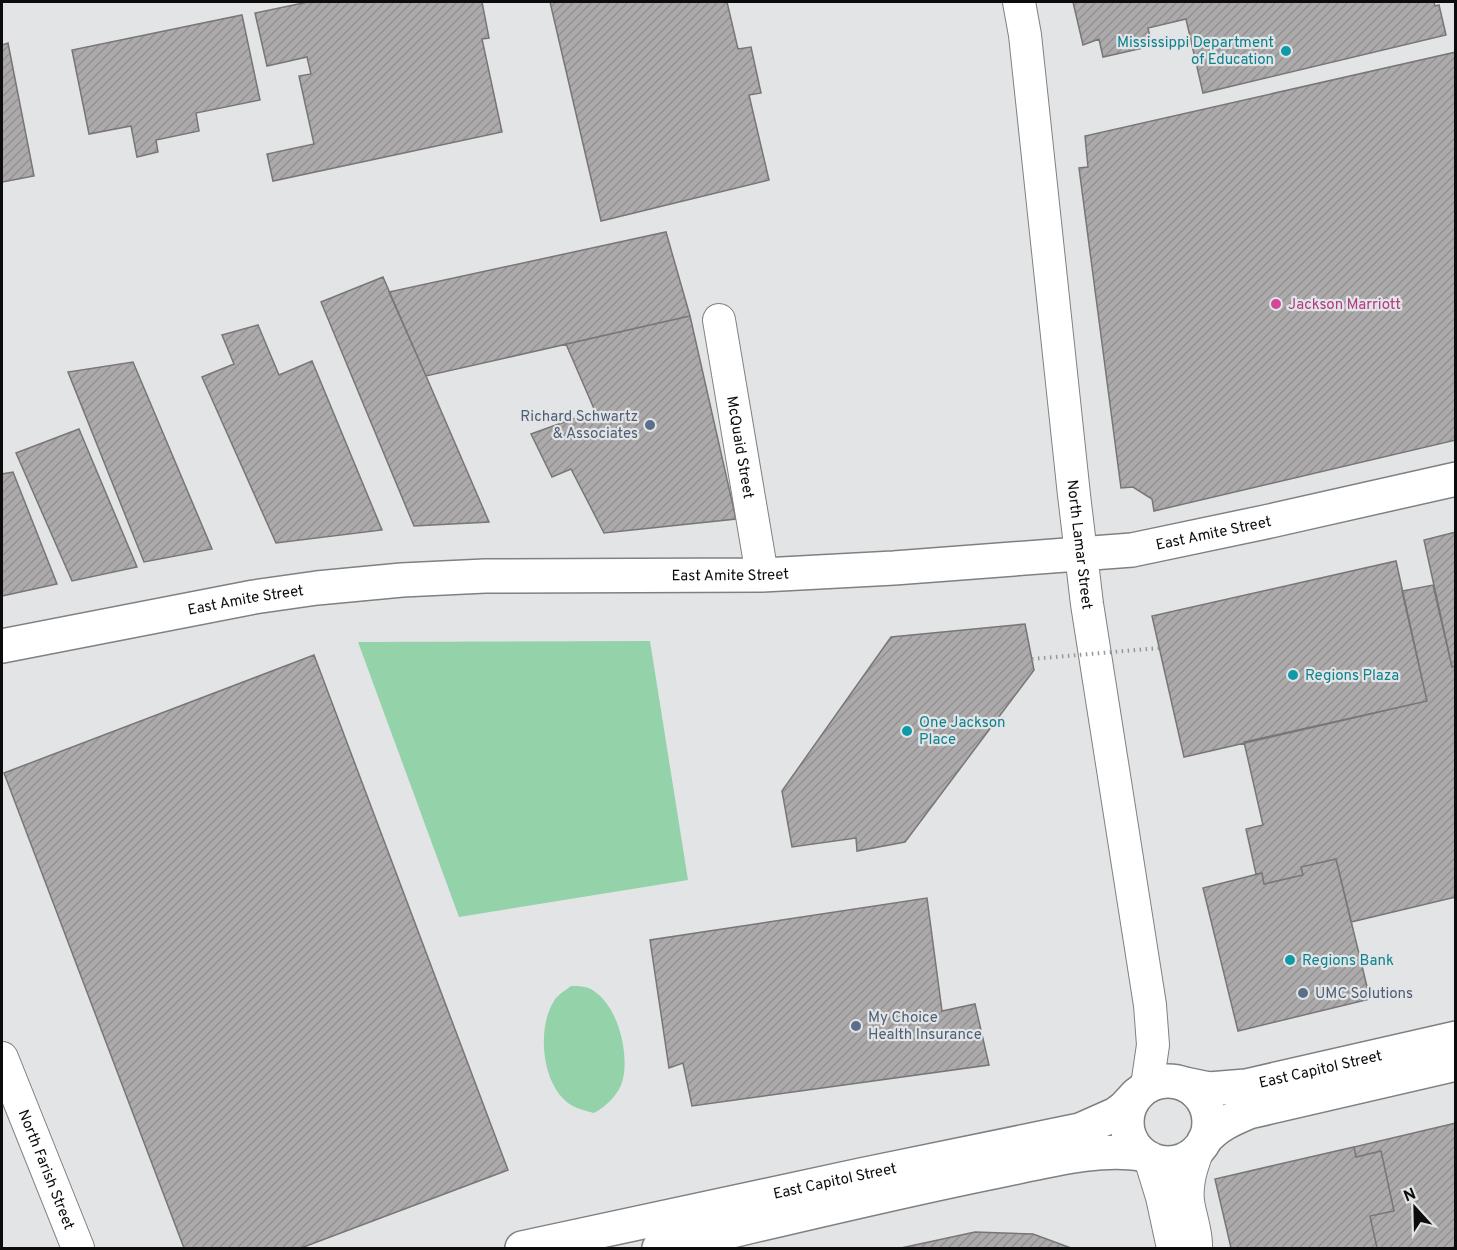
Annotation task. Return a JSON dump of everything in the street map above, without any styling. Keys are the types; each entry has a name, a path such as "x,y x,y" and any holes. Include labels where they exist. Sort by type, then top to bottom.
{"main road":[{"name":"East Amite Street","path":"2,646 254,597 402,580 485,576 762,575 894,568 1132,550 1455,479"},
{"name":"East Capitol Street","path":"1185,1084 1209,1089 1246,1086 1455,1038"},
{"name":"East Capitol Street","path":"1201,1145 1211,1131 1249,1112 1455,1064"},
{"path":"1172,1081 1185,1084 1203,1101 1208,1113 1208,1127 1201,1145 1183,1160 1155,1161 1133,1144 1128,1130 1127,1117 1131,1105 1142,1090 1159,1082 1172,1081"},
{"name":"East Capitol Street","path":"522,1248 861,1174 1080,1130 1116,1114 1142,1090"},
{"name":"East Capitol Street","path":"658,1248 966,1178 1079,1155 1113,1151 1146,1156"}],"street":[{"name":"North Lamar Street","path":"1019,2 1025,35 1087,604 1150,1005 1153,1045 1142,1090"},
{"name":"McQuaid Street","path":"719,320 762,575"},
{"name":"North Farish Street","path":"2,1058 78,1248"},
{"path":"1196,1248 1188,1201 1188,1185 1191,1168 1201,1145"},
{"path":"1146,1156 1162,1197 1173,1248"}],"path":[{"path":"1032,659 1159,648"}],"green space":[{"path":"650,641 688,880 459,917 358,642"},
{"path":"571,986 589,988 602,998 610,1008 623,1044 624,1068 619,1089 612,1099 594,1113 571,1105 561,1097 548,1072 545,1057 544,1041 548,1013 555,999"}],"building":[{"path":"308,2 482,2 489,38 482,39 502,132 273,181 267,154 314,144 299,76 311,74 307,57 267,66 255,13"},
{"path":"550,2 727,2 738,49 751,47 761,93 749,95 769,180 601,221"},
{"name":"Mississippi Department of Education","path":"1073,2 1434,2 1435,6 1439,5 1446,35 1203,93 1186,19 1148,28 1152,46 1103,57 1099,39 1083,45"},
{"path":"242,15 260,100 196,113 199,131 156,140 158,152 137,157 131,126 89,134 72,50"},
{"path":"8,43 34,176 2,182 2,45"},
{"name":"Jackson Marriott","path":"1456,52 1456,440 1154,511 1152,499 1133,487 1121,488 1079,168 1088,167 1085,136"},
{"path":"666,232 690,316 426,376 389,292"},
{"path":"383,277 489,522 414,526 321,302"},
{"path":"690,316 736,519 604,533 571,469 552,477 531,434 595,411 566,344"},
{"path":"258,325 279,375 312,361 382,530 276,543 202,377 234,364 222,335"},
{"path":"133,362 212,549 144,562 68,372"},
{"path":"79,429 137,567 72,581 16,453"},
{"path":"13,472 57,584 2,596 2,474"},
{"path":"1456,532 1456,666 1452,667 1424,540"},
{"name":"Regions Plaza","path":"1396,561 1427,701 1184,757 1152,616"},
{"path":"1433,585 1452,667 1456,666 1456,897 1351,922 1336,859 1301,867 1303,875 1264,884 1262,873 1256,874 1246,829 1263,825 1244,742 1427,701 1402,591"},
{"name":"One Jackson Place","path":"1025,624 1034,670 905,842 857,851 856,838 792,847 782,791 891,637"},
{"path":"314,655 508,1170 301,1248 184,1248 4,773"},
{"name":"Regions Bank","path":"1336,859 1370,999 1238,1031 1203,888 1262,873 1264,884 1303,875 1301,867"},
{"path":"927,898 942,1011 975,1004 989,1065 692,1106 683,1063 669,1068 650,940"},
{"path":"1456,1123 1456,1248 1377,1248 1370,1216 1394,1211 1381,1151 1356,1157 1354,1147"},
{"path":"1354,1147 1356,1157 1381,1151 1394,1211 1370,1216 1377,1248 1231,1248 1215,1179"},
{"path":"975,1232 1033,1234 1071,1248 901,1248"}],"place":[{"name":"Mississippi Department of Education","path":"1286,51"},
{"name":"Jackson Marriott","path":"1276,304"},
{"name":"Richard Schwartz & Associates","path":"650,425"},
{"name":"Regions Plaza","path":"1293,675"},
{"name":"One Jackson Place","path":"907,731"},
{"name":"Regions Bank","path":"1290,960"},
{"name":"UMC Solutions","path":"1303,993"},
{"name":"My Choice Health Insurance","path":"856,1026"}]}
